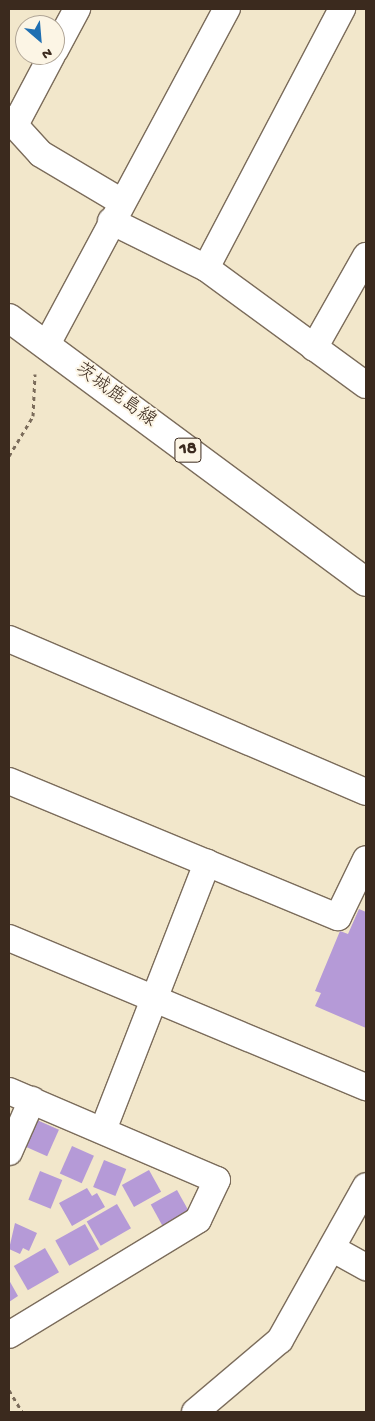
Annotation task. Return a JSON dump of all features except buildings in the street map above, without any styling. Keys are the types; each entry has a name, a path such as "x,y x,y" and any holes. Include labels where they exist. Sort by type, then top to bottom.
{"main road":[{"name":"茨城鹿島線","path":"9,318 366,582"}],"street":[{"path":"65,31 77,9"},
{"path":"46,346 116,211 227,9"},
{"path":"206,268 342,9"},
{"path":"46,65 12,122 41,154 116,211 206,268 366,384"},
{"path":"314,348 366,256"},
{"path":"9,639 366,792"},
{"path":"9,781 338,917 366,859"},
{"path":"103,1130 207,863"},
{"path":"9,938 366,1087"},
{"path":"9,1152 20,1096 217,1180 198,1220 9,1335"},
{"path":"195,1412 280,1340 333,1249 366,1186"},
{"path":"333,1249 366,1267"}],"path":[{"path":"9,456 32,416 35,374"},
{"path":"9,1390 22,1412"}]}
